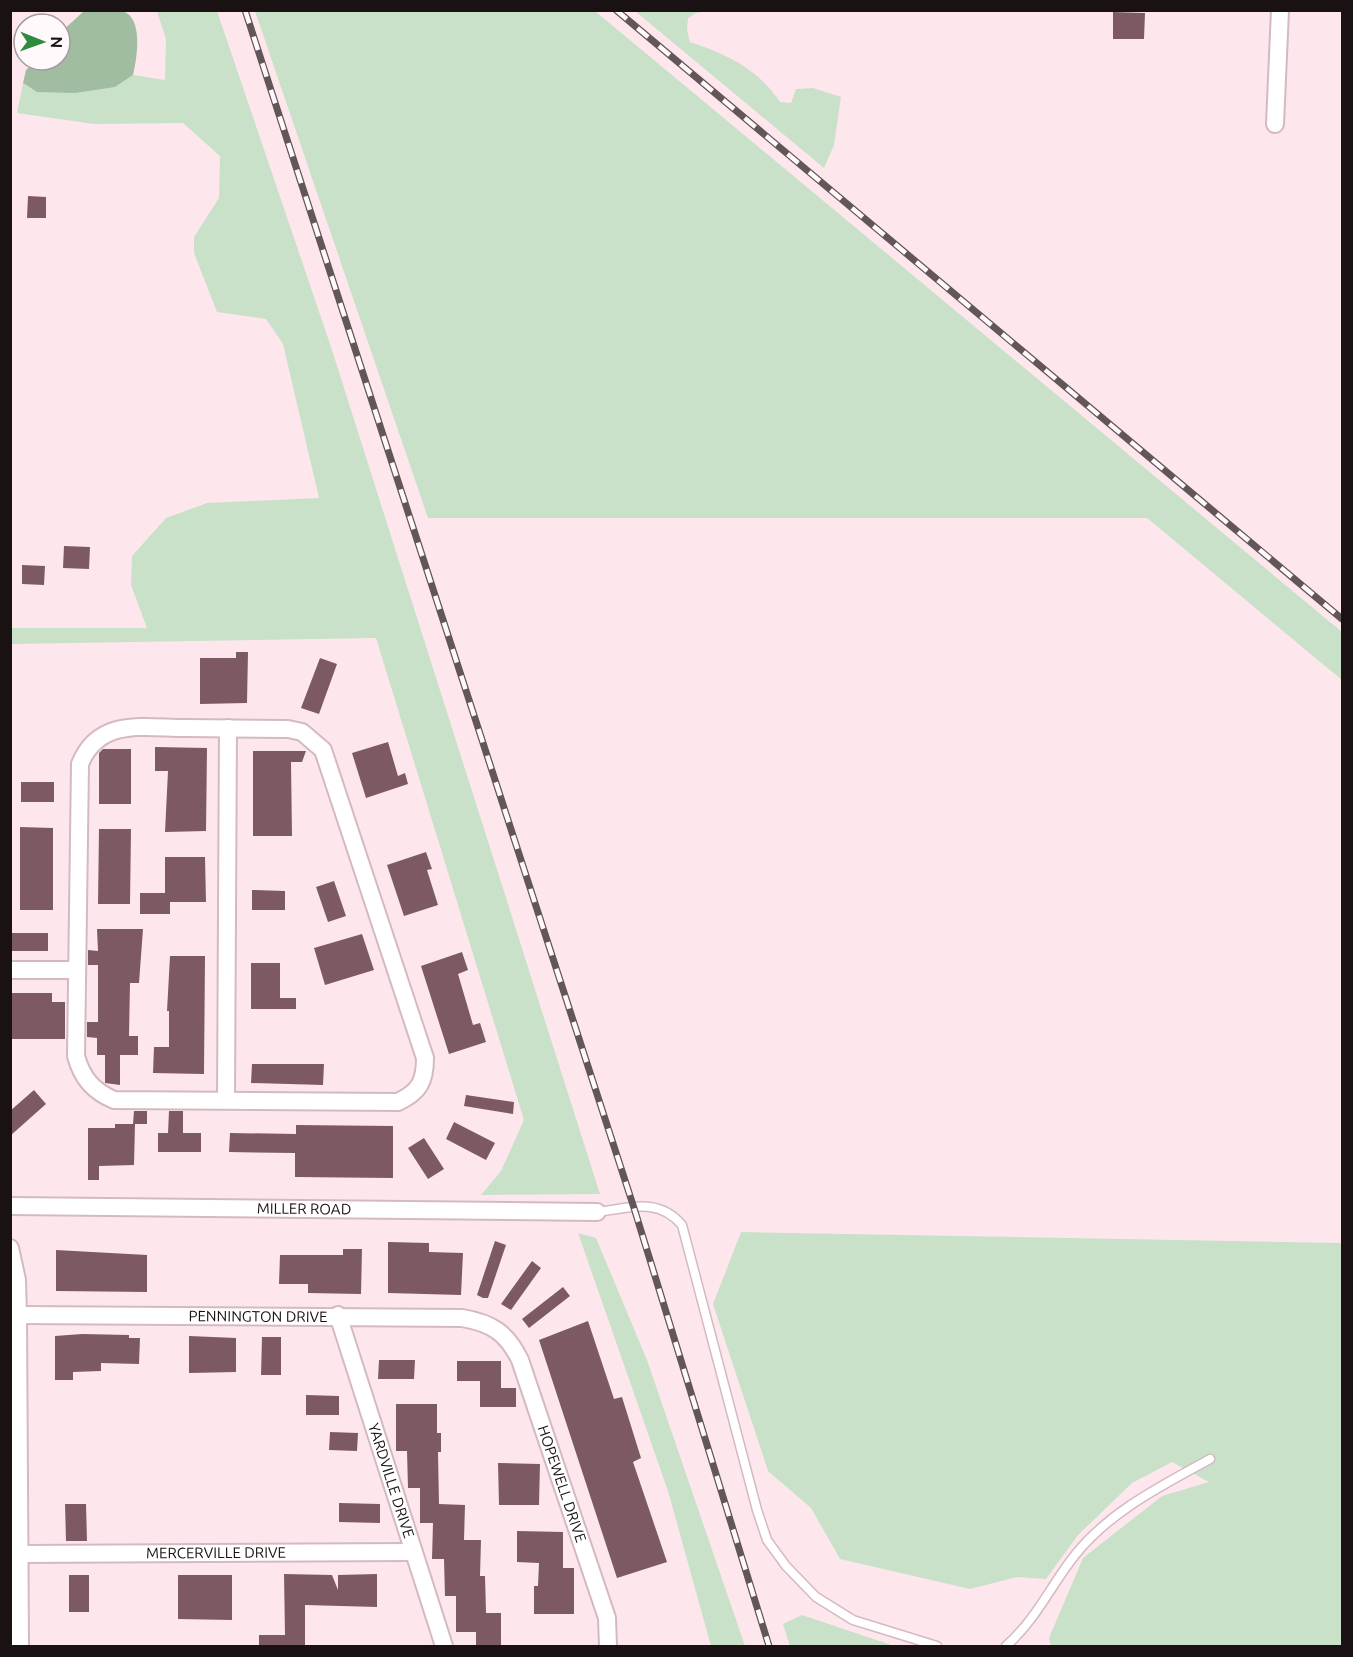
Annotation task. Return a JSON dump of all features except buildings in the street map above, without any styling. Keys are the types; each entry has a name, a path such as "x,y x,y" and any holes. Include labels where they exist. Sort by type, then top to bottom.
{"street":[{"path":"1275,124 1280,10"},
{"path":"225,1100 228,728"},
{"path":"228,728 288,729 302,732 323,750 425,1058 425,1091 398,1102 114,1100 85,1091 76,1056 78,776 84,753 102,734 112,730 228,728"},
{"path":"10,970 77,970"},
{"name":"MILLER ROAD","path":"10,1206 597,1212"},
{"path":"10,1248 16,1280 18,1315 20,1647"},
{"name":"PENNINGTON DRIVE","path":"18,1315 462,1318 482,1321 497,1328"},
{"name":"YARDVILLE DRIVE","path":"338,1316 444,1647"},
{"name":"HOPEWELL DRIVE","path":"497,1328 511,1342 520,1360 607,1618 608,1647"},
{"name":"MERCERVILLE DRIVE","path":"20,1554 413,1551"}],"lane":[{"path":"597,1212 654,1206 671,1212 682,1225 757,1510 767,1540 786,1566 816,1597 854,1620 937,1647"},
{"path":"1006,1647 1025,1630 1076,1554 1105,1526 1147,1494 1210,1458"}],"shaded area":[{"path":"113,10 129,15 134,21 137,39 133,75 115,87 75,93 37,92 23,83 26,72 72,72 72,22 84,11"},
{"path":"157,11 217,11 331,347 600,1194 481,1195 501,1171 524,1120 376,638 11,644 10,628 147,628 131,585 132,556 166,518 207,503 319,498 283,344 266,319 217,312 194,253 194,237 219,198 220,156 183,123 94,124 17,113 23,83 37,92 115,87 133,75 165,80 166,39"},
{"path":"255,11 595,11 1342,632 1342,680 1147,518 428,518"},
{"path":"635,11 709,11 696,13 688,18 687,30 690,42 741,64 762,80 780,102 791,103 796,89 813,88 841,97 834,145 824,168"},
{"path":"741,1232 1342,1243 1342,1646 1051,1646 1049,1638 1083,1558 1162,1496 1209,1482 1172,1462 1132,1483 1078,1535 1046,1579 1017,1577 970,1589 840,1559 811,1508 768,1471 713,1304"},
{"path":"578,1233 596,1238 647,1360 745,1646 711,1646 668,1491"},
{"path":"802,1615 894,1646 790,1646 783,1624"}],"railway":[{"path":"245,10 634,1208 769,1646"},
{"path":"616,10 1342,619"}]}
